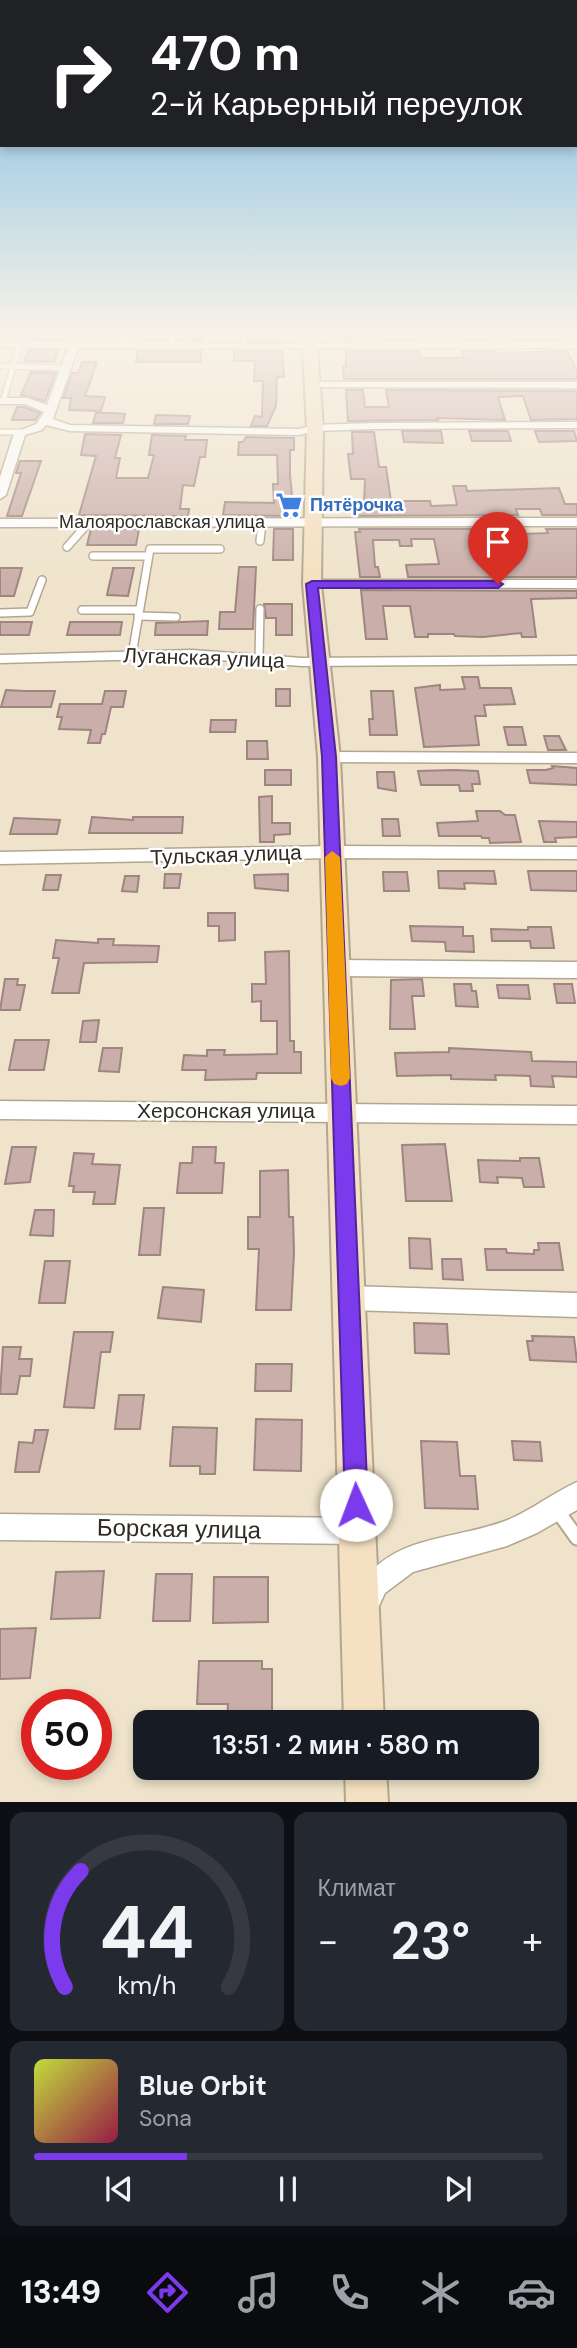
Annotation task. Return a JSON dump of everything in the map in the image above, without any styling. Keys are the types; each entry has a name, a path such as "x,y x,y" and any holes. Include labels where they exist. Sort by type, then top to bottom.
{"main road":[{"path":"313,416 312,584 329,757 364,1710"},
{"path":"366,1780 367,1802"}],"street":[{"path":"0,495 22,432 41,425 47,416"},
{"path":"49,416 51,424 70,428 299,432 314,428 577,425"},
{"name":"Малоярославская улица","path":"0,523 577,522"},
{"path":"312,584 577,584"},
{"name":"Луганская улица","path":"0,659 192,654 321,661 577,660"},
{"path":"329,757 577,758"},
{"name":"Тульская улица","path":"0,858 182,857 332,852 577,853"},
{"path":"337,968 577,970"},
{"name":"Херсонская улица","path":"0,1110 577,1115"},
{"path":"349,1298 577,1305"},
{"path":"360,1616 372,1587 405,1561 497,1537 566,1501"},
{"name":"Борская улица","path":"0,1527 357,1531"}],"lane":[{"path":"0,432 22,432"},
{"path":"67,547 90,521"},
{"path":"260,541 262,522"},
{"path":"132,655 150,548 220,549"},
{"path":"93,556 148,556"},
{"path":"0,613 30,612 42,580"},
{"path":"259,659 260,608"},
{"path":"82,610 176,617"},
{"path":"566,1501 577,1538"}],"building":[{"path":"14,416 38,416 35,420 12,420"},
{"path":"95,416 125,416 123,423 93,423"},
{"path":"156,416 190,416 188,424 154,424"},
{"path":"255,416 271,416 267,426 251,426"},
{"path":"348,416 504,416 505,420 437,418 438,420 348,421"},
{"path":"530,416 577,416 577,419 531,420"},
{"path":"402,431 441,431 443,443 404,442"},
{"path":"469,431 508,431 511,441 472,441"},
{"path":"535,431 574,431 577,441 539,442"},
{"path":"352,432 374,432 379,467 386,467 391,501 430,501 431,506 457,505 453,486 466,486 467,491 559,488 565,504 577,504 577,515 542,515 540,509 516,509 518,515 358,516 356,502 364,502 365,479 351,479 348,454 353,454"},
{"path":"85,434 121,435 115,458 120,458 116,478 148,478 154,455 149,455 152,435 207,440 205,457 200,457 194,486 183,485 180,509 189,509 188,516 79,515 96,456 81,455"},
{"path":"246,437 294,438 294,450 290,450 290,475 294,516 223,515 225,502 274,503 273,484 278,484 277,455 238,455 239,442 243,442"},
{"path":"20,461 41,461 22,516 7,516 21,473 16,473"},
{"path":"91,529 139,529 136,545 87,545"},
{"path":"274,529 293,529 293,560 273,560"},
{"path":"359,529 522,529 523,534 548,533 546,529 577,529 577,577 408,577 406,565 439,564 434,539 411,539 412,546 400,546 399,540 373,540 375,567 378,567 380,577 360,577 355,532 360,532"},
{"path":"239,567 256,567 253,629 219,629 220,612 235,612"},
{"path":"0,568 22,568 14,596 0,596"},
{"path":"113,568 134,568 128,596 107,595"},
{"path":"361,590 577,591 577,598 531,599 536,637 522,637 521,633 483,637 428,634 428,637 415,637 410,606 383,606 387,639 366,639"},
{"path":"264,604 292,604 292,635 276,635 276,618 266,618"},
{"path":"208,621 207,635 155,635 156,623"},
{"path":"0,622 32,622 29,635 0,635"},
{"path":"70,622 122,622 120,635 67,635"},
{"path":"462,677 478,677 480,688 511,688 515,704 484,705 486,716 475,716 479,745 424,747 415,688 440,685 440,690 465,689"},
{"path":"276,689 290,689 290,706 276,706"},
{"path":"6,690 55,691 51,707 1,707"},
{"path":"105,691 126,691 123,707 111,707 105,734 102,734 100,743 88,743 91,730 59,729 62,717 57,717 60,704 102,704"},
{"path":"371,691 393,691 397,735 370,735 369,719 373,719"},
{"path":"211,720 236,720 235,732 210,732"},
{"path":"504,727 522,727 526,745 508,745"},
{"path":"544,736 559,736 566,750 548,750"},
{"path":"247,741 267,741 268,759 247,759"},
{"path":"552,766 577,768 577,785 530,783 527,770 546,770 553,768"},
{"path":"265,770 291,770 291,785 265,785"},
{"path":"418,771 478,771 480,784 472,784 473,791 460,791 459,785 421,785"},
{"path":"377,772 394,772 396,791 378,788"},
{"path":"272,796 272,823 290,823 290,834 274,835 274,842 260,842 259,797"},
{"path":"476,811 500,811 505,815 515,815 521,842 490,843 489,838 481,836 439,836 437,823 478,821"},
{"path":"92,817 133,820 133,817 183,817 182,833 89,833"},
{"path":"14,818 60,820 57,834 10,834"},
{"path":"382,819 398,819 400,836 383,836"},
{"path":"539,821 577,822 577,837 555,838 556,842 544,842"},
{"path":"438,871 494,871 496,884 464,883 465,889 439,888"},
{"path":"528,871 577,871 577,891 531,890"},
{"path":"383,872 407,872 409,891 384,891"},
{"path":"165,874 181,874 179,888 164,888"},
{"path":"288,874 288,891 255,888 254,875"},
{"path":"46,875 61,875 58,890 43,890"},
{"path":"125,876 139,876 137,892 122,891"},
{"path":"208,913 235,913 235,940 219,941 219,926 208,926"},
{"path":"410,926 463,927 463,936 473,936 474,952 446,951 445,942 412,941"},
{"path":"528,927 551,927 554,948 531,948 530,941 492,941 491,929 528,930"},
{"path":"98,939 114,939 113,945 159,946 157,962 84,963 79,993 52,993 59,958 53,958 56,940 98,943"},
{"path":"289,951 290,1041 294,1041 294,1052 301,1052 301,1073 257,1073 256,1079 205,1080 206,1070 182,1070 184,1055 207,1056 207,1050 225,1050 224,1055 277,1054 277,1021 261,1021 261,1001 252,1002 252,984 266,984 265,952"},
{"path":"5,979 18,979 17,985 25,985 20,1010 0,1010"},
{"path":"422,979 424,996 412,996 415,1029 390,1029 391,980"},
{"path":"454,984 471,984 472,991 476,991 478,1007 456,1006"},
{"path":"554,984 572,984 575,1003 557,1003"},
{"path":"497,985 528,985 530,999 499,998"},
{"path":"99,1020 96,1042 80,1042 83,1021"},
{"path":"15,1040 49,1040 44,1070 9,1070"},
{"path":"103,1048 122,1048 119,1072 99,1071"},
{"path":"449,1048 531,1052 532,1061 577,1062 577,1077 552,1076 554,1087 531,1086 530,1076 495,1075 496,1080 451,1079 451,1075 397,1076 395,1053 449,1052"},
{"path":"445,1144 452,1201 406,1201 402,1145"},
{"path":"12,1147 36,1147 30,1182 5,1184"},
{"path":"193,1147 216,1147 215,1163 224,1163 222,1193 177,1193 180,1163 192,1163"},
{"path":"74,1153 94,1154 92,1164 120,1165 115,1204 93,1204 95,1192 73,1192 74,1186 69,1186"},
{"path":"520,1158 539,1158 544,1187 524,1187 522,1178 497,1177 498,1183 480,1182 478,1160 520,1161"},
{"path":"288,1170 289,1217 293,1217 294,1253 291,1310 256,1310 259,1249 248,1249 248,1217 260,1217 260,1171"},
{"path":"144,1208 164,1208 160,1255 139,1255"},
{"path":"35,1210 54,1210 53,1236 30,1235"},
{"path":"409,1238 430,1239 432,1269 410,1268"},
{"path":"538,1243 559,1243 563,1270 487,1270 485,1249 506,1249 507,1253 534,1254 534,1250 539,1250"},
{"path":"442,1259 461,1259 463,1280 443,1279"},
{"path":"45,1261 70,1261 65,1303 39,1303"},
{"path":"163,1287 204,1290 201,1322 158,1318"},
{"path":"414,1323 447,1324 449,1354 415,1353"},
{"path":"74,1332 113,1332 110,1352 101,1352 94,1408 64,1407"},
{"path":"532,1336 574,1337 577,1362 530,1360 527,1341 533,1341"},
{"path":"3,1347 21,1347 19,1359 32,1359 30,1376 20,1376 17,1394 0,1394"},
{"path":"256,1364 292,1364 291,1391 255,1391"},
{"path":"119,1395 144,1395 140,1429 115,1429"},
{"path":"256,1419 302,1420 301,1471 254,1470"},
{"path":"173,1427 217,1428 215,1474 200,1474 200,1466 170,1466"},
{"path":"35,1430 48,1430 39,1472 15,1472 19,1442 33,1443"},
{"path":"421,1441 457,1442 460,1476 475,1476 478,1509 425,1508"},
{"path":"512,1441 540,1442 542,1461 514,1460"},
{"path":"104,1571 100,1618 51,1619 56,1572"},
{"path":"156,1574 192,1574 190,1621 153,1621"},
{"path":"214,1577 268,1577 268,1622 213,1623"},
{"path":"36,1628 30,1678 0,1679 0,1629"},
{"path":"199,1661 262,1661 262,1669 272,1669 272,1710 228,1710 228,1704 197,1704"}],"slow traffic":[{"path":"332,857 341,1078"}],"place":[{"name":"Пятёрочка","path":"289,505"}],"route":[{"path":"356,1505 329,757 312,584 498,584"}]}
